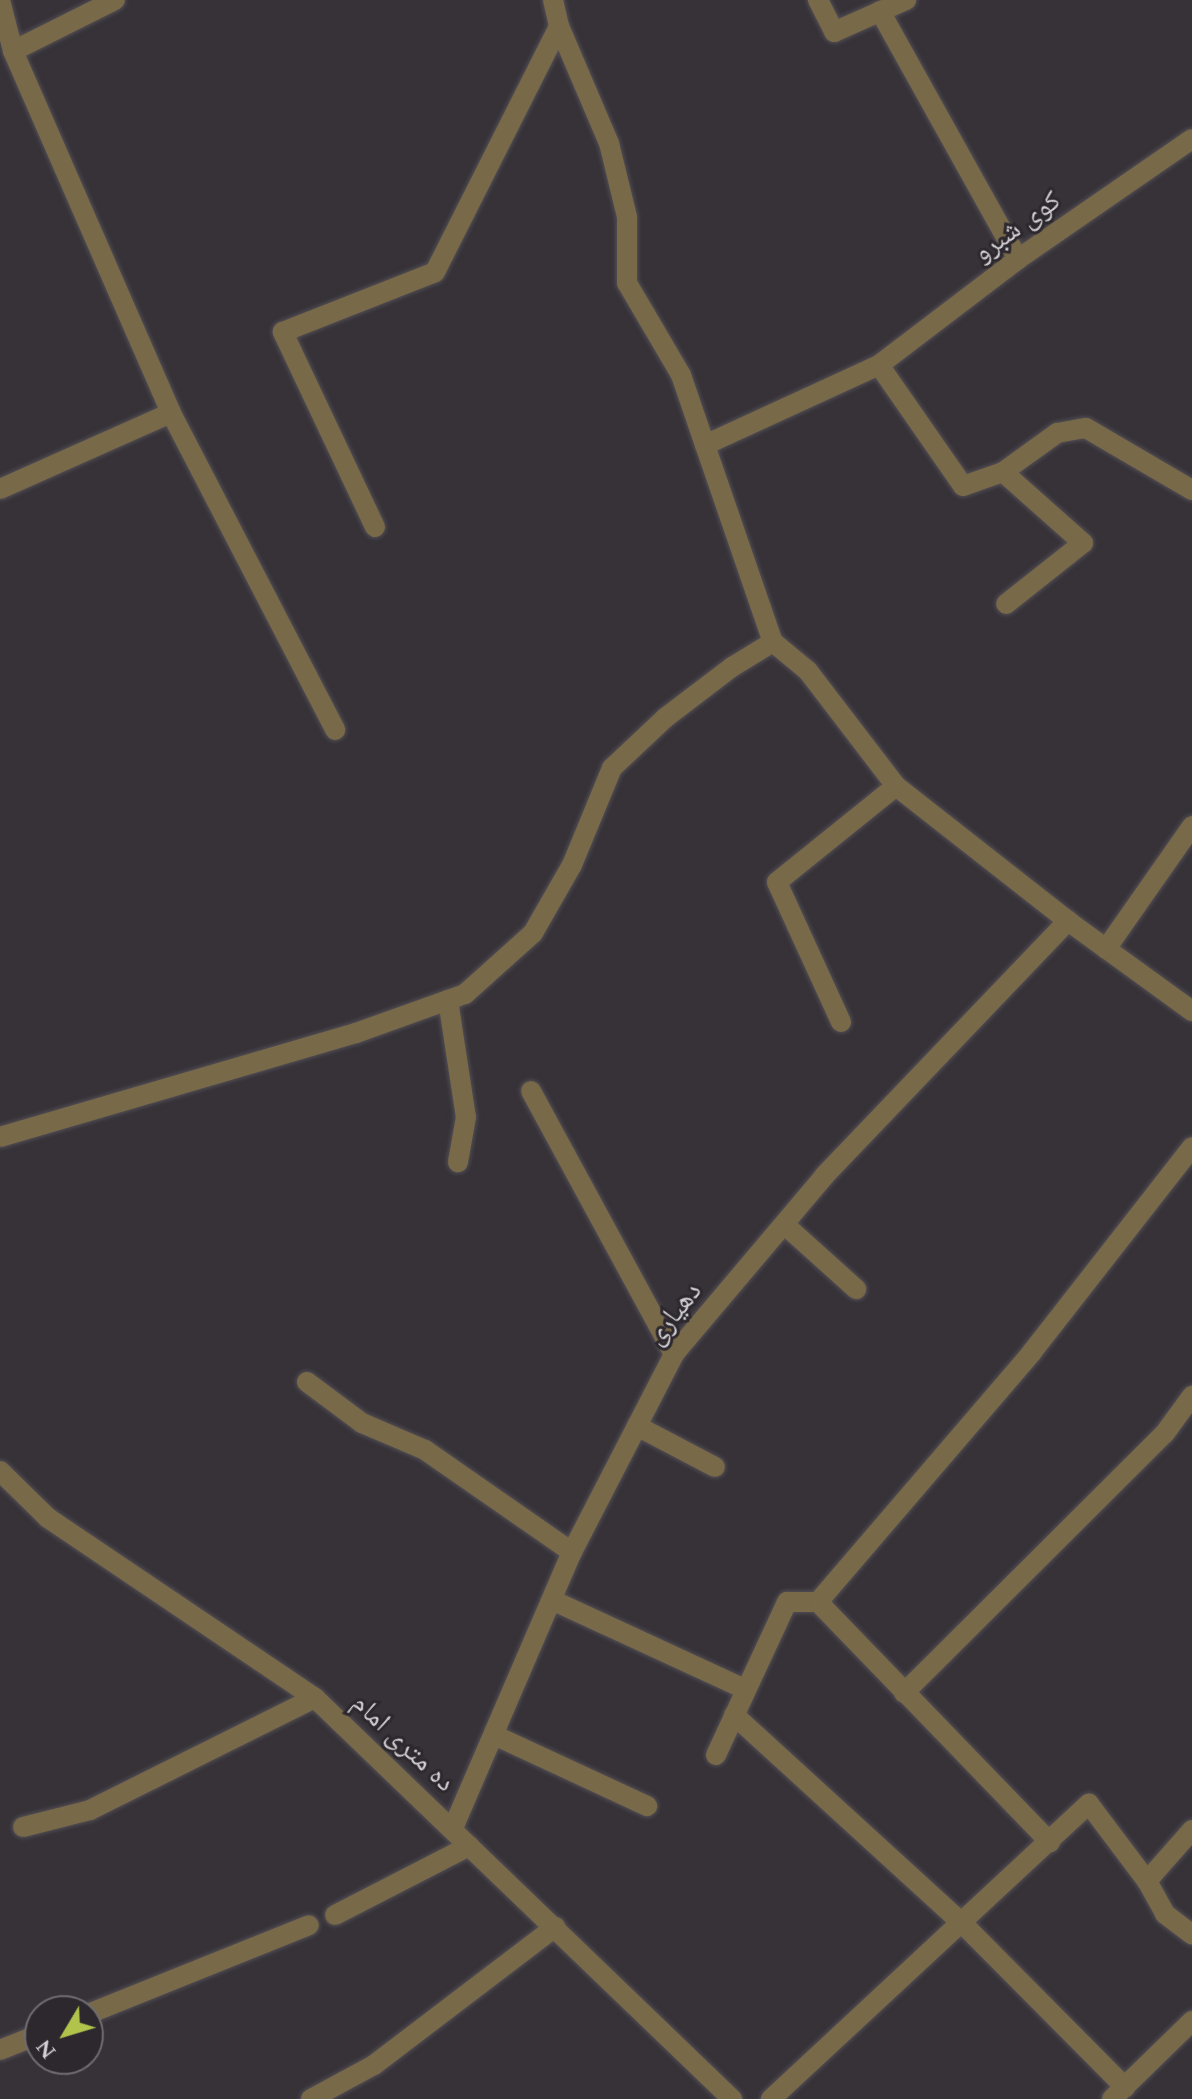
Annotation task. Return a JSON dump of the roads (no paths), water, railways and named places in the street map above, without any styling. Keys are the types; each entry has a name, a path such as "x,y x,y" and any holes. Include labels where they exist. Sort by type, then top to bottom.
{"street":[{"path":"0,0 13,51 171,413 335,730"},
{"path":"13,51 115,0"},
{"path":"553,0 559,26 609,143 627,217 627,283 681,375 773,642 808,671 896,786 1068,921 1192,1011"},
{"path":"818,0 834,32 906,0"},
{"path":"880,11 1018,259"},
{"path":"375,527 283,332 435,272 559,26"},
{"name":"کوی شبرو","path":"705,445 879,365 1018,259 1192,139"},
{"path":"879,365 963,486 1003,472 1057,433 1086,428 1192,490"},
{"path":"0,489 171,413"},
{"path":"1003,472 1083,543 1006,604"},
{"path":"0,1137 356,1033 465,994 533,933 572,865 612,768 665,718 732,667 773,642"},
{"path":"841,1022 777,882 896,786"},
{"path":"1106,949 1192,826"},
{"name":"دهیاری","path":"453,1828 572,1552 674,1354 825,1175 1068,921"},
{"path":"448,1000 466,1117 458,1162"},
{"path":"531,1091 674,1354"},
{"path":"818,1602 1032,1352 1192,1147"},
{"path":"785,1225 856,1289"},
{"path":"307,1382 362,1423 425,1450 572,1552"},
{"path":"904,1693 1165,1433 1192,1396"},
{"path":"637,1426 715,1467"},
{"name":"ده متری امام","path":"0,1471 48,1518 315,1698 732,2099"},
{"path":"552,1600 745,1689"},
{"path":"716,1755 787,1602 818,1602 1050,1842"},
{"path":"23,1827 90,1810 315,1698"},
{"path":"734,1715 961,1922 1119,2093 1192,2021"},
{"path":"494,1735 647,1806"},
{"path":"771,2099 1089,1804 1147,1881 1165,1914 1192,1934"},
{"path":"1147,1881 1192,1830"},
{"path":"335,1915 469,1846"},
{"path":"104,2008 309,1925"},
{"path":"311,2099 374,2065 555,1927"},
{"path":"0,2050 24,2040"}]}
